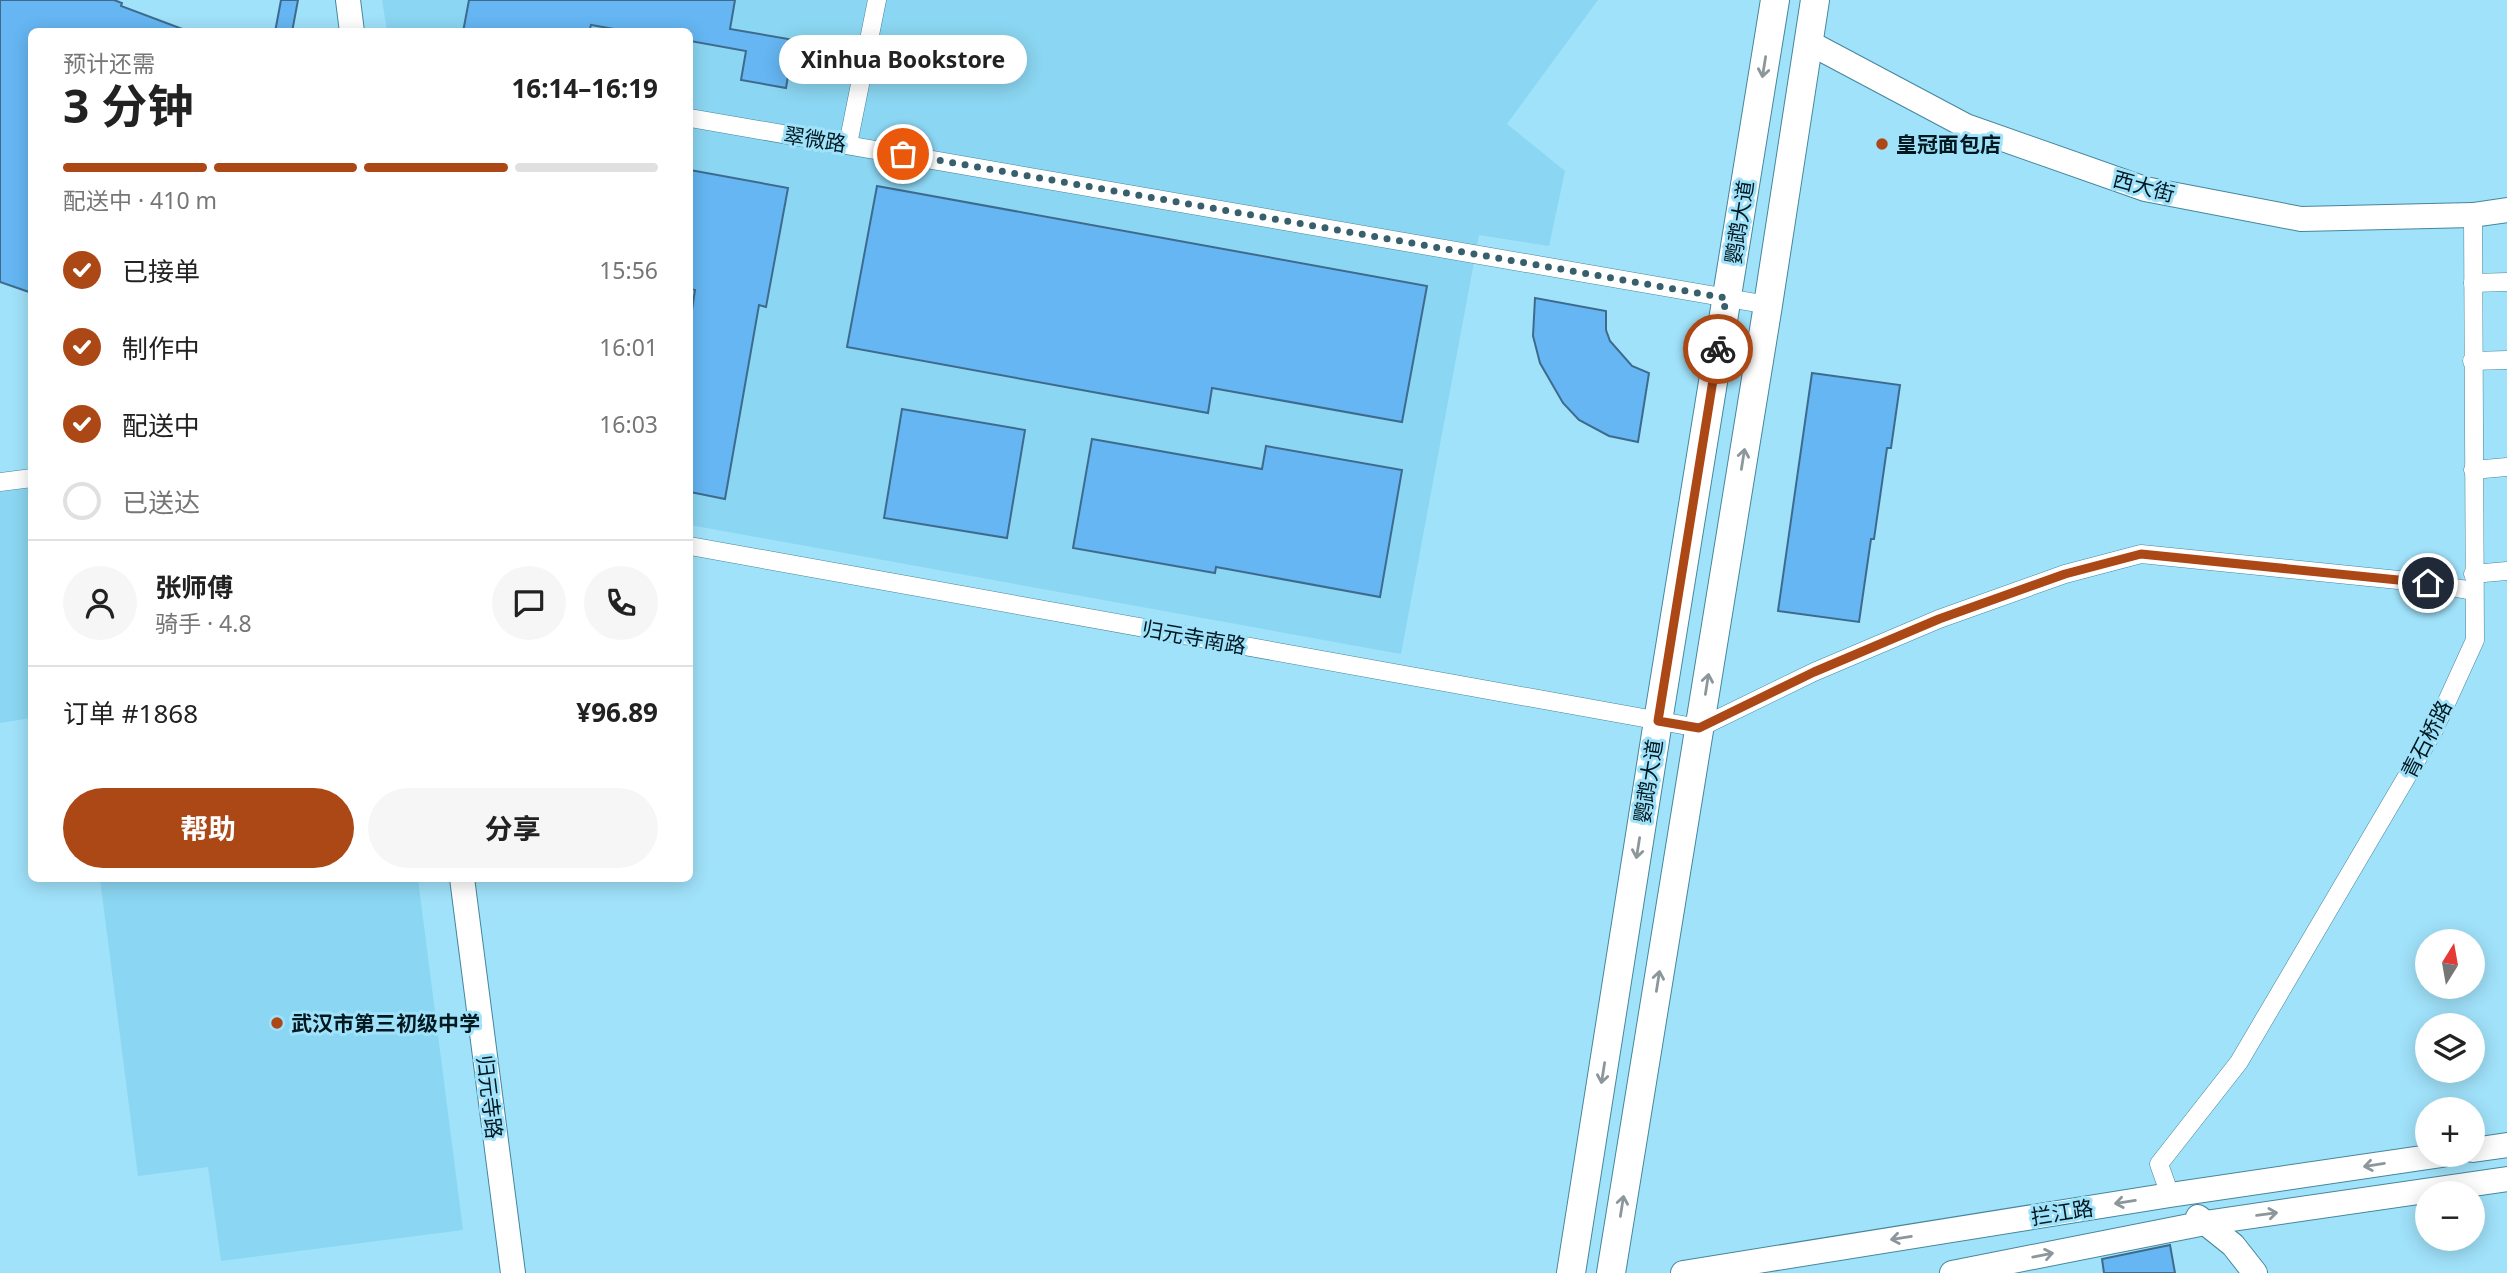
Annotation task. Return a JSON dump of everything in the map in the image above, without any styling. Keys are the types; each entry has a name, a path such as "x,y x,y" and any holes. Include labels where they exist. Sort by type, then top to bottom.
{"main road":[{"path":"348,0 352,28"},
{"name":"鹦鹉大道","path":"1571,1273 1775,0"},
{"name":"鹦鹉大道","path":"1611,1273 1815,0"},
{"name":"西大街","path":"1808,42 1966,125 2145,189 2301,219 2473,215 2507,210"},
{"name":"归元寺路","path":"463,882 513,1273"},
{"path":"2485,1148 2507,1145"},
{"name":"拦江路","path":"1682,1273 2415,1159"},
{"name":"拦江路","path":"1952,1273 2205,1223 2507,1179"},
{"path":"2170,1195 2233,1245 2255,1273"}],"street":[{"path":"848,144 877,0"},
{"name":"翠微路","path":"693,118 1768,305"},
{"name":"青石桥路","path":"2170,1195 2159,1164 2239,1062 2433,732 2475,640 2473,215"},
{"path":"2473,283 2507,282"},
{"path":"2472,361 2507,360"},
{"path":"2473,470 2507,467"},
{"path":"0,482 28,478"},
{"name":"归元寺南路","path":"693,547 1699,728"},
{"path":"1699,728 1814,672 1939,619 2065,574 2141,554 2428,583 2473,582 2507,571"}],"shaded area":[{"path":"382,0 1598,0 1507,124 1565,171 1549,246 1479,235 1401,654 693,526 693,28 387,28"},
{"path":"28,488 28,718 0,723 0,492"},
{"name":"武汉市第三初级中学","path":"100,882 418,882 463,1230 221,1261 208,1167 138,1176"}],"building":[{"path":"0,0 114,0 122,3 121,6 180,28 28,28 28,292 0,282"},
{"path":"281,0 298,0 293,28 276,28"},
{"path":"469,0 735,0 730,29 794,40 786,88 741,80 746,51 693,42 693,28 608,28 591,25 590,28 464,28"},
{"path":"693,171 788,188 766,307 759,305 725,499 693,493"},
{"path":"877,186 1427,286 1402,422 1212,388 1208,413 847,347"},
{"path":"1535,298 1606,311 1606,330 1610,341 1632,366 1649,373 1638,442 1609,436 1579,420 1563,403 1540,363 1533,336"},
{"path":"1812,373 1900,385 1891,448 1887,448 1874,539 1871,539 1859,622 1778,611"},
{"path":"902,409 1025,430 1007,538 884,518"},
{"path":"1092,439 1262,469 1266,446 1402,470 1380,597 1216,567 1215,573 1073,548"},
{"path":"2170,1245 2175,1273 2104,1273 2102,1259"}],"way so far":[{"path":"903,154 1726,298 1718,349"}],"place":[{"name":"皇冠面包店","path":"1882,144"},
{"name":"Xinhua Bookstore","path":"903,154"},
{"name":"武汉市第三初级中学","path":"277,1023"}],"route":[{"path":"1718,349 1658,721 1699,728 1814,672 1939,619 2065,574 2141,554 2428,583"}]}
